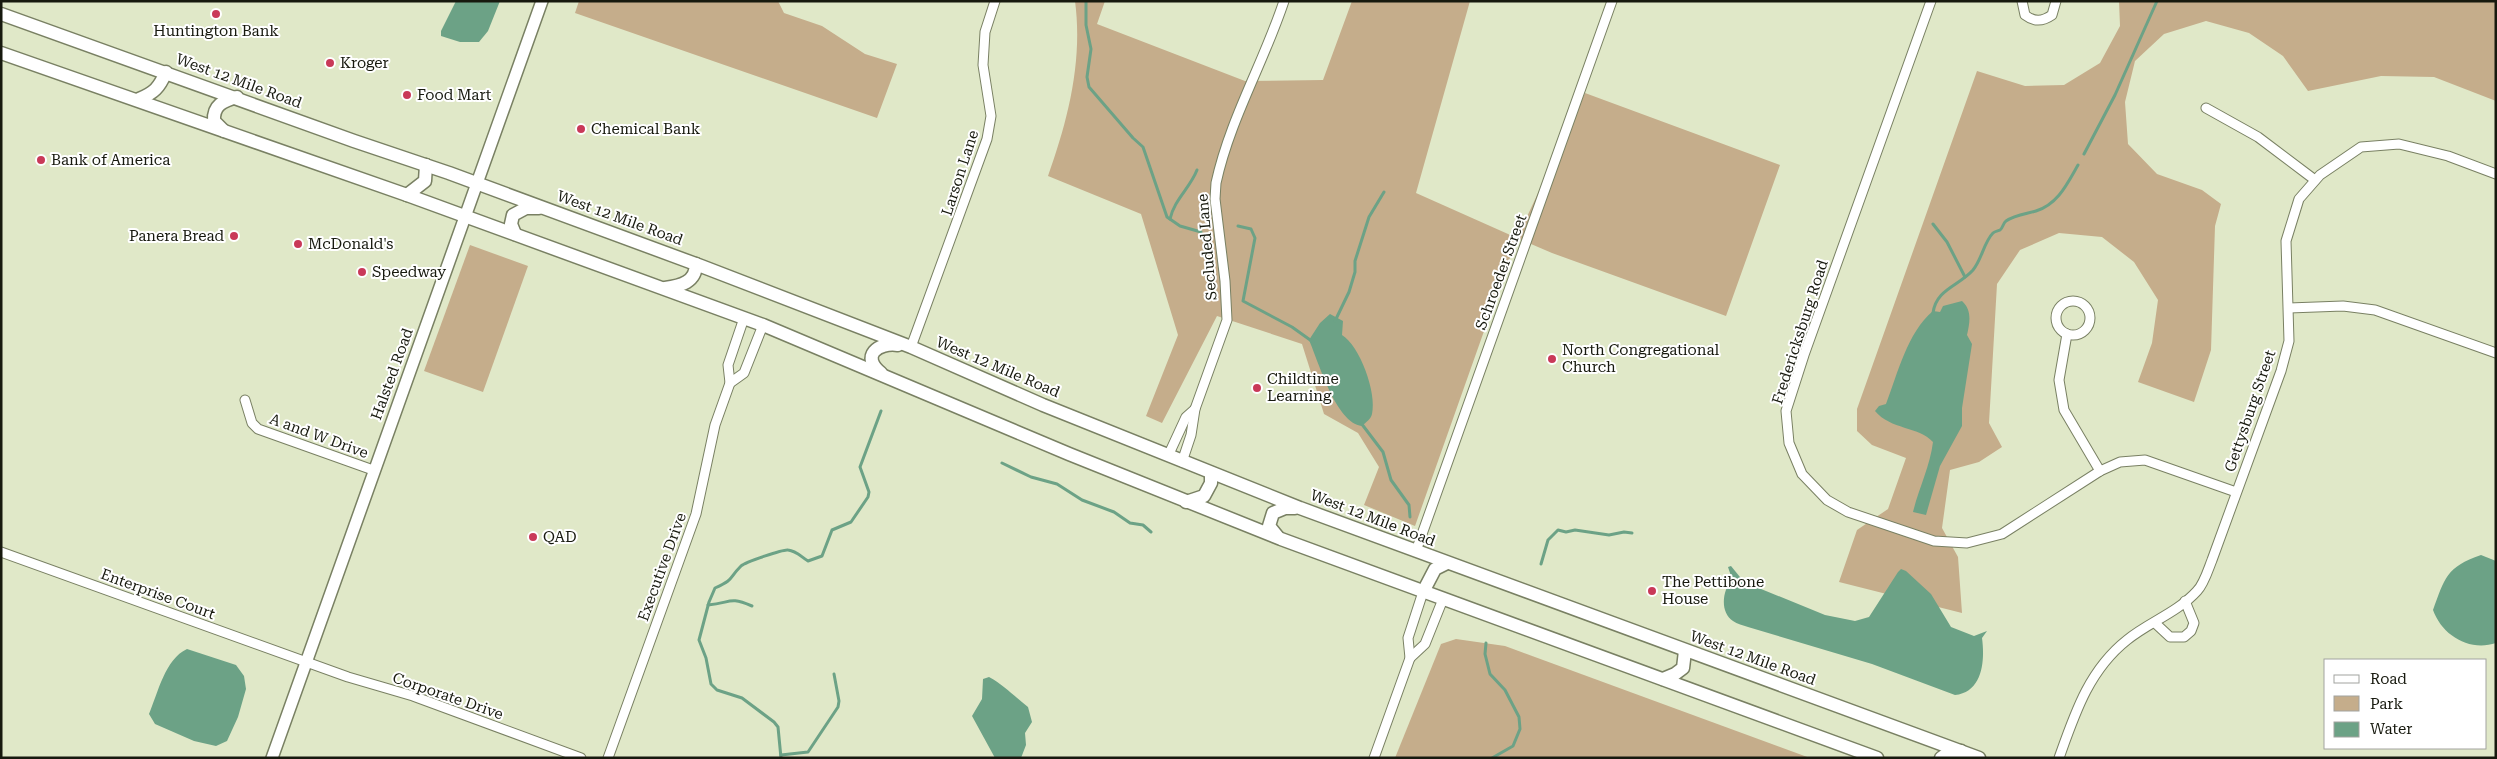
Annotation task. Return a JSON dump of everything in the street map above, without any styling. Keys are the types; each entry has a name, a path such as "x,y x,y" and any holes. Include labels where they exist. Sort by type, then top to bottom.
{"main road":[{"name":"West 12 Mile Road","path":"1,14 237,97 696,264 911,347 1182,462 1300,508 1979,758"},
{"path":"1,53 407,195 763,325 1186,502 1281,539 1442,599 1517,624 1877,758"},
{"path":"138,100 154,93 160,86 166,72"},
{"path":"225,132 214,121 215,110 222,102 237,97"},
{"path":"407,195 425,181 426,165"},
{"path":"515,234 511,224 513,215 518,210 544,208"},
{"path":"663,288 680,286 689,281 693,276 696,264"},
{"path":"884,376 872,366 872,354 878,348 892,344 911,347"},
{"path":"1186,502 1204,496 1211,482 1211,473"},
{"path":"1281,539 1268,526 1273,513 1285,508 1300,508"},
{"path":"1423,592 1435,568 1447,563"},
{"path":"1663,679 1676,674 1683,668 1685,651"},
{"path":"1941,758 1948,753 1961,751"}],"street":[{"name":"Halsted Road","path":"272,758 373,470 478,184 542,1"},
{"name":"Larson Lane","path":"911,347 987,139 991,116 983,65 985,32 996,1"},
{"name":"Secluded Lane","path":"1182,462 1192,436 1195,409 1227,320 1226,281 1214,199 1216,183 1249,86 1263,59 1284,1"},
{"name":"Schroeder Street","path":"1416,551 1612,1"},
{"name":"Fredericksburg Road","path":"1931,1 1804,355 1786,411 1789,443 1802,474 1827,500 1848,512 1934,541 1967,543 2002,534 2100,470 2120,462 2145,460 2236,492"},
{"path":"2022,1 2025,15 2035,21 2047,19 2052,15 2055,10 2056,1"},
{"path":"2206,108 2258,138 2315,180"},
{"name":"Gettysburg Street","path":"2059,758 2078,704 2098,669 2128,639 2155,623 2198,590 2212,560 2280,371 2288,341 2289,308 2286,241 2299,199 2320,174 2361,147 2399,144 2448,156 2496,174"},
{"path":"2289,308 2343,306 2375,310 2496,354"},
{"name":"Executive Drive","path":"608,758 696,514 715,425 730,383 728,365 744,318"},
{"name":"Executive Drive","path":"730,383 744,373 763,325"},
{"path":"2068,334 2058,380 2064,410 2100,470"},
{"name":"A and W Drive","path":"245,400 252,423 258,429 373,470"},
{"name":"Secluded Lane","path":"1168,456 1186,417 1195,409"},
{"name":"Enterprise Court","path":"1,552 306,662"},
{"path":"1374,758 1410,658 1408,638 1423,592"},
{"path":"1410,658 1425,644 1442,599"},
{"path":"2155,623 2170,637 2184,637 2191,631 2194,623 2185,601"},
{"name":"Corporate Drive","path":"306,662 413,696 581,758"}],"green space":[{"path":"579,1 778,1 784,13 822,26 865,54 897,64 877,118 575,13"},
{"path":"1075,1 1105,1 1097,24 1245,81 1323,80 1352,1 1470,1 1416,193 1517,238 1415,526 1364,505 1379,467 1358,433 1324,414 1302,344 1217,316 1162,423 1146,416 1178,335 1141,214 1048,176 1062,133 1072,90 1077,46"},
{"path":"2119,1 2496,1 2496,101 2434,77 2381,76 2308,91 2283,56 2249,33 2206,21 2164,34 2135,61 2125,102 2128,144 2157,174 2202,190 2221,204 2215,226 2211,350 2194,402 2138,382 2152,343 2158,300 2134,262 2102,237 2059,233 2020,250 1997,284 1989,423 2002,447 1979,462 1950,470 1942,528 1958,557 1962,613 1839,582 1857,530 1888,509 1906,458 1872,445 1857,431 1857,409 1977,71 2025,86 2064,85 2100,63 2120,26"},
{"path":"1585,93 1780,165 1726,316 1552,253 1517,238"},
{"path":"470,245 528,266 483,392 424,371"},
{"path":"1456,639 1505,646 1810,758 1395,758 1441,644"}],"water":[{"path":"456,1 500,1 488,31 479,42 460,42 441,36 441,31"},
{"path":"1962,301 1969,312 1967,335 1972,344 1962,408 1962,426 1940,466 1926,515 1913,512 1933,442 1920,433 1889,422 1875,411 1879,406 1886,404 1904,354 1916,330 1933,311 1940,312 1943,306"},
{"path":"1330,314 1343,321 1342,335 1355,349 1366,371 1373,405 1372,414 1362,426 1344,415 1336,404 1309,340 1320,323"},
{"path":"2481,555 2496,561 2496,643 2476,645 2467,643 2450,634 2437,619 2433,610 2448,575 2460,564"},
{"path":"1731,566 1744,582 1825,615 1855,621 1869,617 1898,572 1901,569 1906,571 1931,594 1951,627 1974,636 1987,631 1982,638 1982,665 1977,681 1964,693 1955,695 1872,664 1736,623 1729,617 1724,606 1726,589 1732,579 1728,567"},
{"path":"187,649 236,665 244,676 246,689 238,717 227,741 216,746 194,741 155,724 149,714 168,668 179,654"},
{"path":"989,677 1005,687 1028,707 1032,722 1025,733 1026,745 1021,758 995,758 972,716 982,699 983,679"}],"waterway":[{"path":"1086,1 1086,25 1091,49 1087,77 1089,87 1143,147 1167,217 1180,226 1201,232"},
{"path":"2084,154 2115,95 2157,1"},
{"path":"1933,313 1935,305 1943,293 1973,270 1993,233 2000,230 2009,219 2036,211 2050,204 2061,192 2078,165"},
{"path":"1170,219 1175,206 1197,170"},
{"path":"1335,321 1349,292 1355,272 1355,261 1369,217 1384,192"},
{"path":"1933,224 1947,242 1965,277"},
{"path":"1238,226 1251,229 1255,238 1243,301 1292,327 1313,342"},
{"path":"781,758 778,727 774,722 742,698 717,690 711,684 706,658 699,640 709,602 715,588 729,581 741,566 749,562 785,550 796,553 808,561 822,556 832,530 851,522 868,497 869,492 860,467 881,411"},
{"path":"1361,423 1383,452 1391,480 1409,505 1410,517"},
{"path":"1002,463 1031,477 1057,484 1082,500 1114,512 1130,523 1143,525 1151,532"},
{"path":"1541,564 1548,540 1558,530 1566,532 1575,530 1609,535 1624,532 1632,533"},
{"path":"708,605 738,601 752,606"},
{"path":"1486,643 1485,654 1490,674 1505,690 1519,717 1520,729 1513,746 1492,758"},
{"path":"781,755 808,752 838,707 839,701 834,674"}],"place":[{"name":"Huntington Bank","path":"216,14"},
{"name":"Kroger","path":"330,63"},
{"name":"Food Mart","path":"407,95"},
{"name":"Chemical Bank","path":"581,129"},
{"name":"Bank of America","path":"41,160"},
{"name":"Panera Bread","path":"234,236"},
{"name":"McDonald's","path":"298,244"},
{"name":"Speedway","path":"362,272"},
{"name":"North Congregational Church","path":"1552,359"},
{"name":"Childtime Learning","path":"1257,388"},
{"name":"QAD","path":"533,537"},
{"name":"The Pettibone House","path":"1652,591"}]}
